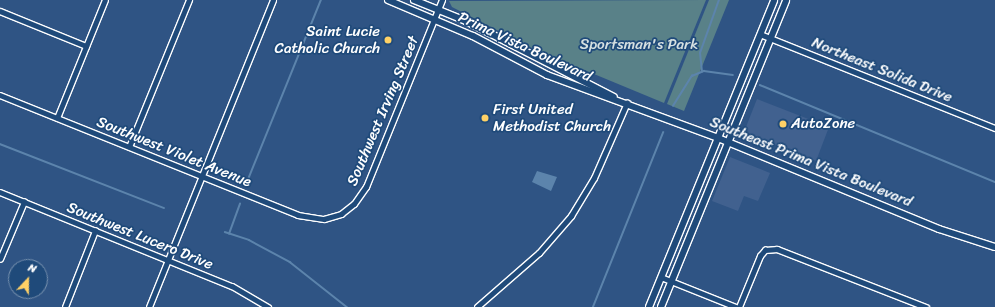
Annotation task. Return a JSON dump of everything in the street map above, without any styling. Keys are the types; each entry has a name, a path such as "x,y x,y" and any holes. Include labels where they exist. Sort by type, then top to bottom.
{"main road":[{"name":"Prima Vista Boulevard","path":"388,0 434,20 543,73 618,100"},
{"name":"Prima Vista Boulevard","path":"414,0 438,9 596,85 618,100"},
{"path":"649,307 774,0"},
{"path":"661,307 786,0"},
{"name":"Southeast Prima Vista Boulevard","path":"618,100 718,138 939,229 995,247"}],"street":[{"path":"57,118 105,0"},
{"path":"129,147 189,0"},
{"path":"149,307 273,0"},
{"name":"Southwest Irving Street","path":"341,214 354,204 366,187 442,0"},
{"path":"0,11 86,46"},
{"name":"Northeast Solida Drive","path":"760,34 995,128"},
{"name":"Southwest Violet Avenue","path":"0,94 298,216 324,219 341,214"},
{"path":"477,307 539,253 571,216 594,178 627,103"},
{"name":"Southwest Lucero Drive","path":"0,192 232,286 268,307"},
{"path":"0,258 24,202"},
{"path":"65,307 95,231"},
{"path":"739,307 760,256 765,250 777,249 926,307"},
{"path":"661,277 736,307"}],"shaded area":[{"path":"757,99 829,127 816,161 744,132"},
{"path":"730,157 770,173 758,201 744,196 738,211 712,201"},
{"path":"537,171 557,177 551,191 532,182"}],"green space":[{"name":"Sportsman's Park","path":"706,0 664,103 536,50 452,7 449,1"},
{"path":"709,0 729,0 684,111 667,104"}],"waterway":[{"path":"247,182 321,0"},
{"path":"702,72 700,53 719,0"},
{"path":"673,106 692,76 704,71 733,75"},
{"path":"760,85 995,182"},
{"path":"593,307 663,133"},
{"path":"0,144 164,208"},
{"path":"229,234 240,204"},
{"path":"225,232 249,240 290,262 347,307"}],"place":[{"name":"Saint Lucie Catholic Church","path":"388,40"},
{"name":"First United Methodist Church","path":"485,118"},
{"name":"AutoZone","path":"783,124"}]}
